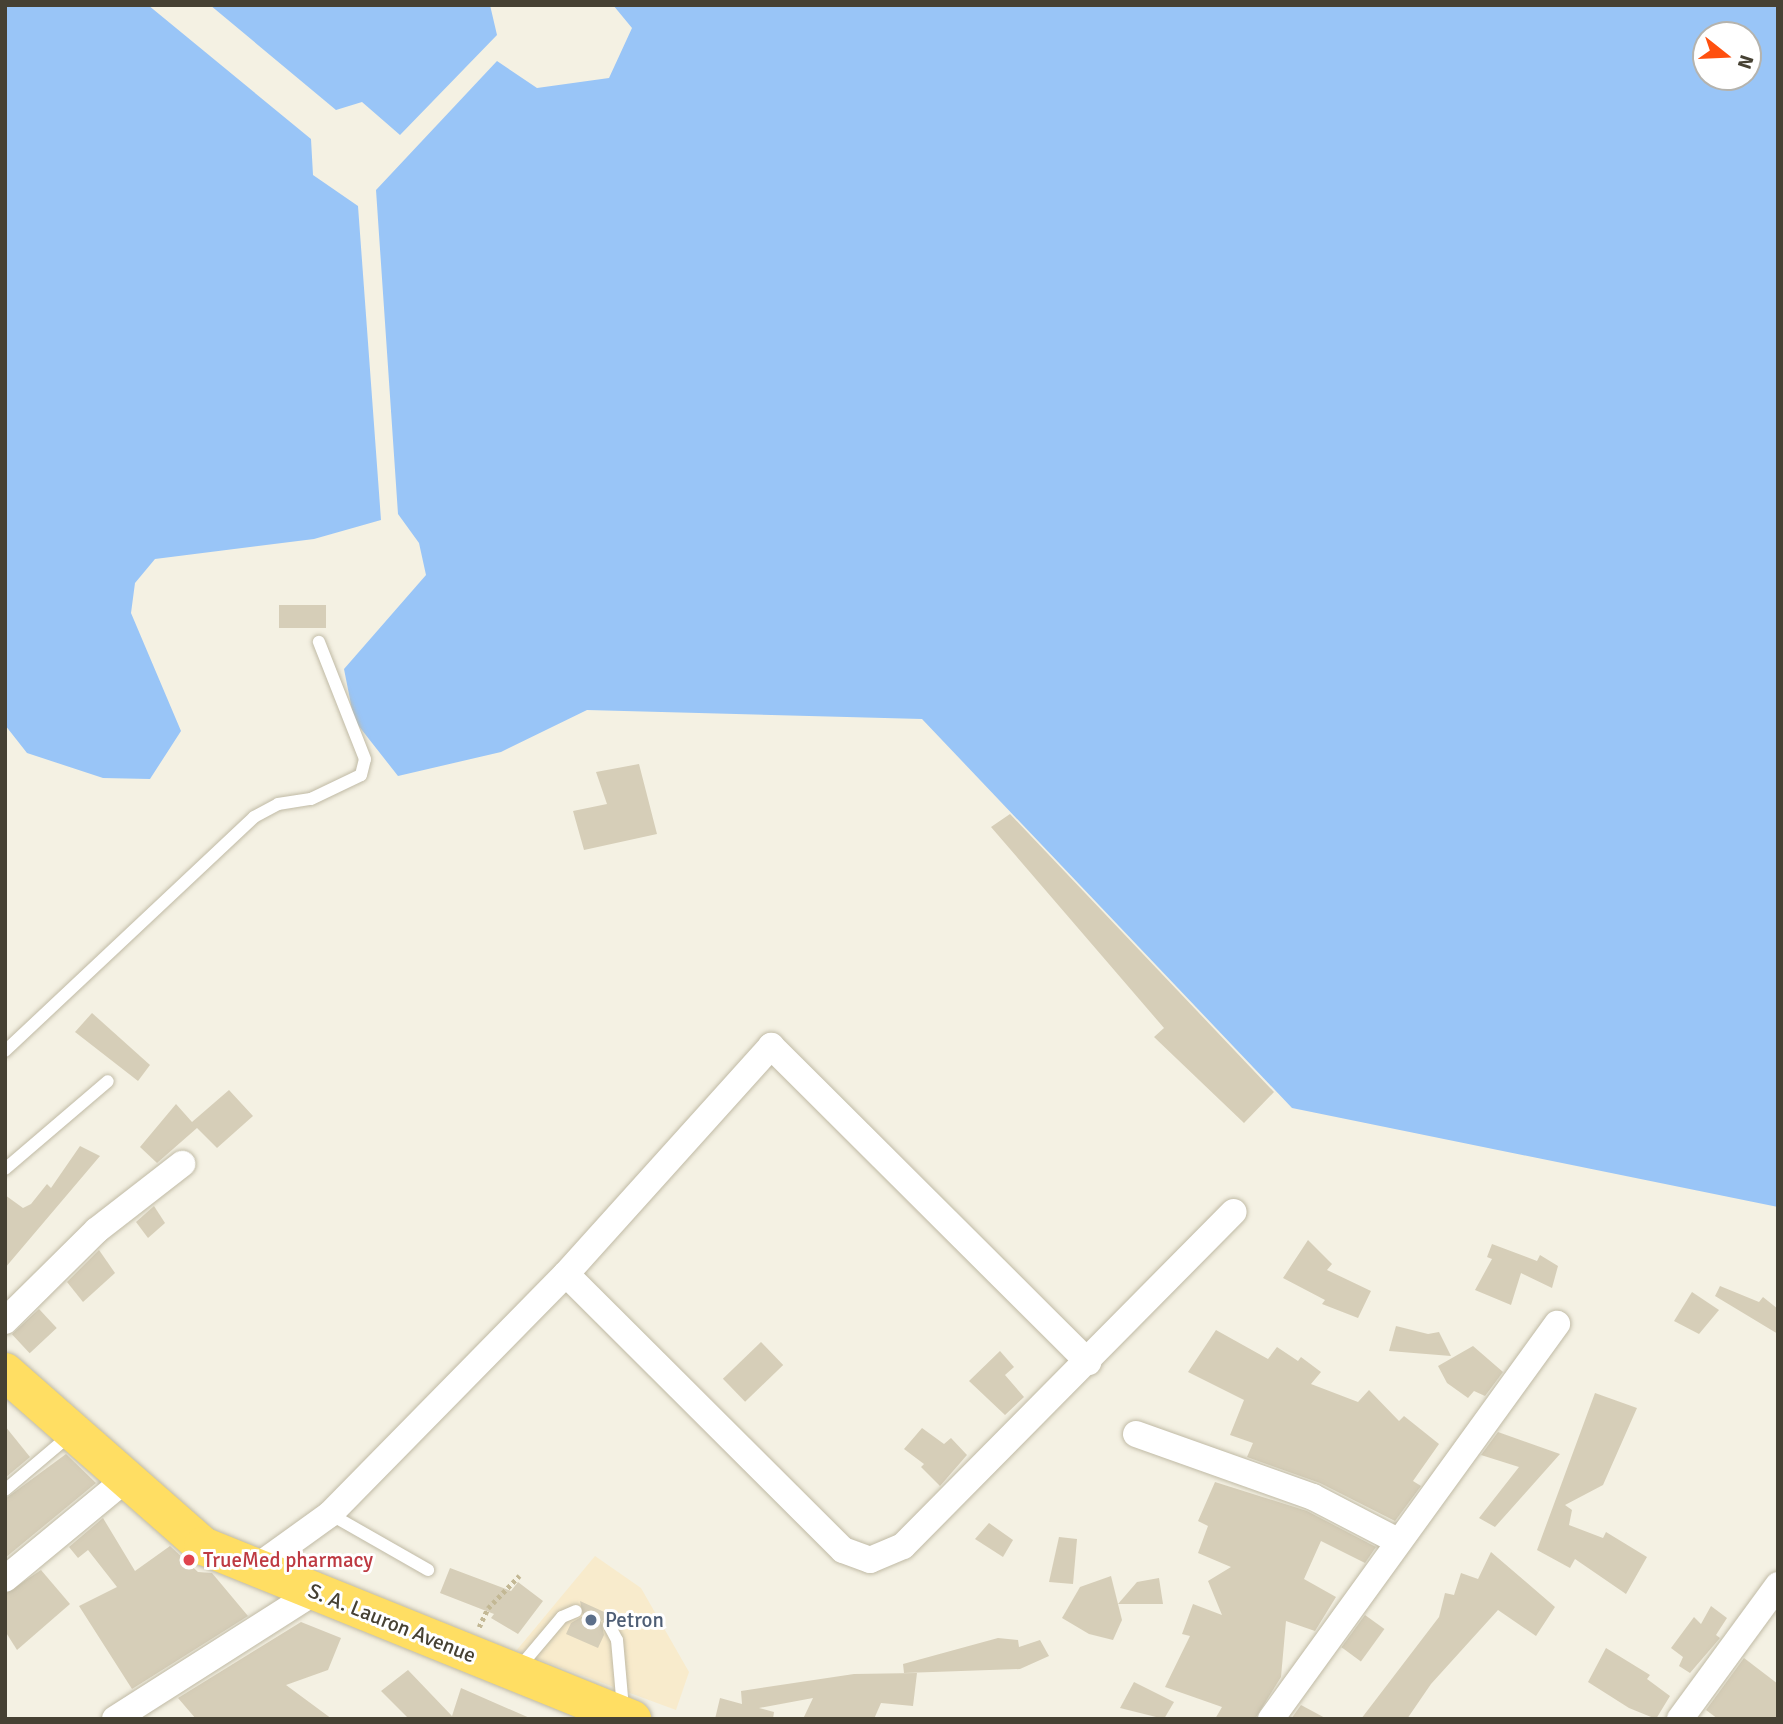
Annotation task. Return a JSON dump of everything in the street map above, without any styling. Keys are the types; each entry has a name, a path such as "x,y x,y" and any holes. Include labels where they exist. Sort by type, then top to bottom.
{"highway":[{"name":"S. A. Lauron Avenue","path":"5,1372 203,1546 629,1718"}],"street":[{"path":"258,1566 330,1514 566,1274 771,1046 1088,1362"},
{"path":"5,1321 97,1230 182,1164"},
{"path":"566,1274 843,1550 870,1560 903,1546 1088,1362 1233,1212"},
{"path":"1270,1719 1557,1324"},
{"path":"1136,1434 1313,1497 1398,1541"},
{"path":"5,1579 126,1479"},
{"path":"1680,1719 1778,1586"},
{"path":"115,1719 314,1592"}],"lane":[{"path":"5,1051 254,817 278,804 312,799 361,775 365,758 319,642"},
{"path":"5,1169 108,1081"},
{"path":"5,1490 73,1432"},
{"path":"330,1514 428,1570"},
{"path":"515,1672 562,1617 576,1611"},
{"path":"609,1625 617,1640 629,1718"}],"path":[{"path":"467,1653 488,1608 519,1576"}],"shaded area":[{"path":"595,1556 641,1588 689,1672 676,1710 516,1651"}],"water":[{"path":"5,5 148,5 311,139 313,175 358,206 381,520 314,539 155,559 135,583 131,613 181,731 150,779 103,778 27,753 5,725"},
{"path":"210,5 490,5 497,35 400,135 362,102 336,110"},
{"path":"613,5 1778,5 1778,1207 1292,1108 922,719 587,710 501,752 398,776 354,720 344,669 426,575 419,543 398,514 376,190 497,61 537,88 609,78 632,28"}],"building":[{"path":"279,605 326,605 326,628 279,628"},
{"path":"639,764 657,834 584,850 573,811 607,804 596,772"},
{"path":"1010,814 1274,1092 1244,1123 1154,1037 1164,1028 991,827"},
{"path":"92,1013 150,1065 138,1081 75,1032"},
{"path":"229,1090 253,1116 217,1148 197,1128 157,1163 140,1147 176,1104 192,1122"},
{"path":"80,1146 100,1156 5,1268 5,1195 23,1208 31,1204 47,1184 51,1188"},
{"path":"154,1206 165,1223 148,1238 136,1222"},
{"path":"1308,1240 1332,1264 1327,1270 1371,1291 1358,1318 1322,1304 1325,1300 1283,1278"},
{"path":"1492,1244 1537,1261 1540,1255 1558,1266 1552,1288 1521,1273 1511,1305 1475,1290 1492,1259 1487,1257"},
{"path":"99,1250 115,1273 83,1302 67,1282"},
{"path":"1720,1286 1759,1302 1763,1297 1778,1309 1778,1334 1715,1296"},
{"path":"1692,1292 1719,1310 1699,1334 1674,1321"},
{"path":"39,1309 57,1328 30,1353 12,1334"},
{"path":"1396,1326 1428,1334 1439,1332 1451,1356 1389,1351"},
{"path":"1216,1330 1268,1359 1277,1347 1298,1361 1301,1357 1321,1372 1311,1384 1358,1402 1369,1390 1399,1421 1404,1416 1439,1444 1413,1481 1421,1486 1395,1521 1320,1483 1247,1457 1253,1443 1230,1435 1244,1400 1188,1372"},
{"path":"761,1342 783,1365 745,1402 723,1379"},
{"path":"1473,1346 1503,1372 1485,1396 1474,1391 1468,1398 1447,1383 1438,1366"},
{"path":"1000,1351 1014,1367 1005,1375 1024,1397 1005,1415 969,1381"},
{"path":"1595,1393 1637,1408 1603,1485 1565,1505 1572,1510 1569,1525 1603,1538 1606,1532 1647,1557 1626,1594 1575,1559 1570,1568 1537,1550"},
{"path":"5,1426 30,1457 5,1478"},
{"path":"922,1428 944,1444 951,1438 967,1455 940,1486 921,1467 924,1464 904,1449"},
{"path":"1498,1432 1560,1454 1495,1527 1479,1518 1519,1467 1481,1455"},
{"path":"66,1454 96,1483 5,1558 5,1499"},
{"path":"1215,1482 1307,1511 1376,1547 1365,1563 1321,1541 1304,1579 1336,1597 1315,1631 1286,1621 1281,1677 1255,1719 1215,1719 1222,1707 1165,1687 1190,1636 1182,1634 1193,1604 1222,1615 1208,1581 1231,1567 1198,1553 1208,1526 1198,1521"},
{"path":"103,1518 135,1571 170,1546 198,1572 212,1573 248,1616 132,1689 79,1606 117,1587 88,1550 78,1558 69,1547"},
{"path":"989,1523 1013,1540 1003,1557 975,1539"},
{"path":"1059,1537 1077,1539 1073,1584 1049,1582"},
{"path":"1491,1552 1555,1607 1536,1636 1498,1610 1431,1684 1407,1719 1361,1719 1439,1617 1445,1593 1454,1595 1461,1573 1478,1579"},
{"path":"450,1568 511,1591 518,1582 543,1601 518,1634 491,1618 494,1614 440,1593"},
{"path":"41,1570 70,1604 17,1650 5,1631 5,1594"},
{"path":"1111,1576 1122,1620 1113,1640 1089,1634 1062,1618 1080,1587"},
{"path":"1159,1578 1163,1604 1118,1604 1137,1582"},
{"name":"Petron","path":"580,1601 613,1616 601,1621 604,1635 598,1648 566,1634 571,1623 583,1616"},
{"path":"1711,1606 1727,1618 1716,1635 1720,1638 1690,1673 1679,1666 1683,1657 1671,1648 1694,1617 1701,1624"},
{"path":"1365,1615 1384,1629 1361,1661 1341,1647"},
{"path":"301,1622 341,1638 328,1670 286,1685 332,1719 196,1719 178,1698"},
{"path":"998,1638 1018,1640 1019,1647 1040,1640 1049,1656 1020,1669 904,1673 903,1664"},
{"path":"1606,1648 1650,1675 1647,1679 1670,1696 1656,1719 1629,1708 1588,1682"},
{"path":"1744,1658 1778,1684 1778,1719 1718,1719 1706,1710"},
{"path":"408,1670 452,1716 461,1688 532,1719 409,1719 381,1691"},
{"path":"917,1673 913,1706 881,1703 874,1719 803,1719 813,1698 759,1708 774,1712 773,1719 715,1719 720,1698 742,1704 741,1691 854,1674"},
{"path":"1134,1682 1174,1702 1164,1719 1120,1708"},
{"path":"1301,1705 1327,1719 1291,1719"}],"place":[{"name":"TrueMed pharmacy","path":"189,1560"},
{"name":"Petron","path":"591,1620"}]}
